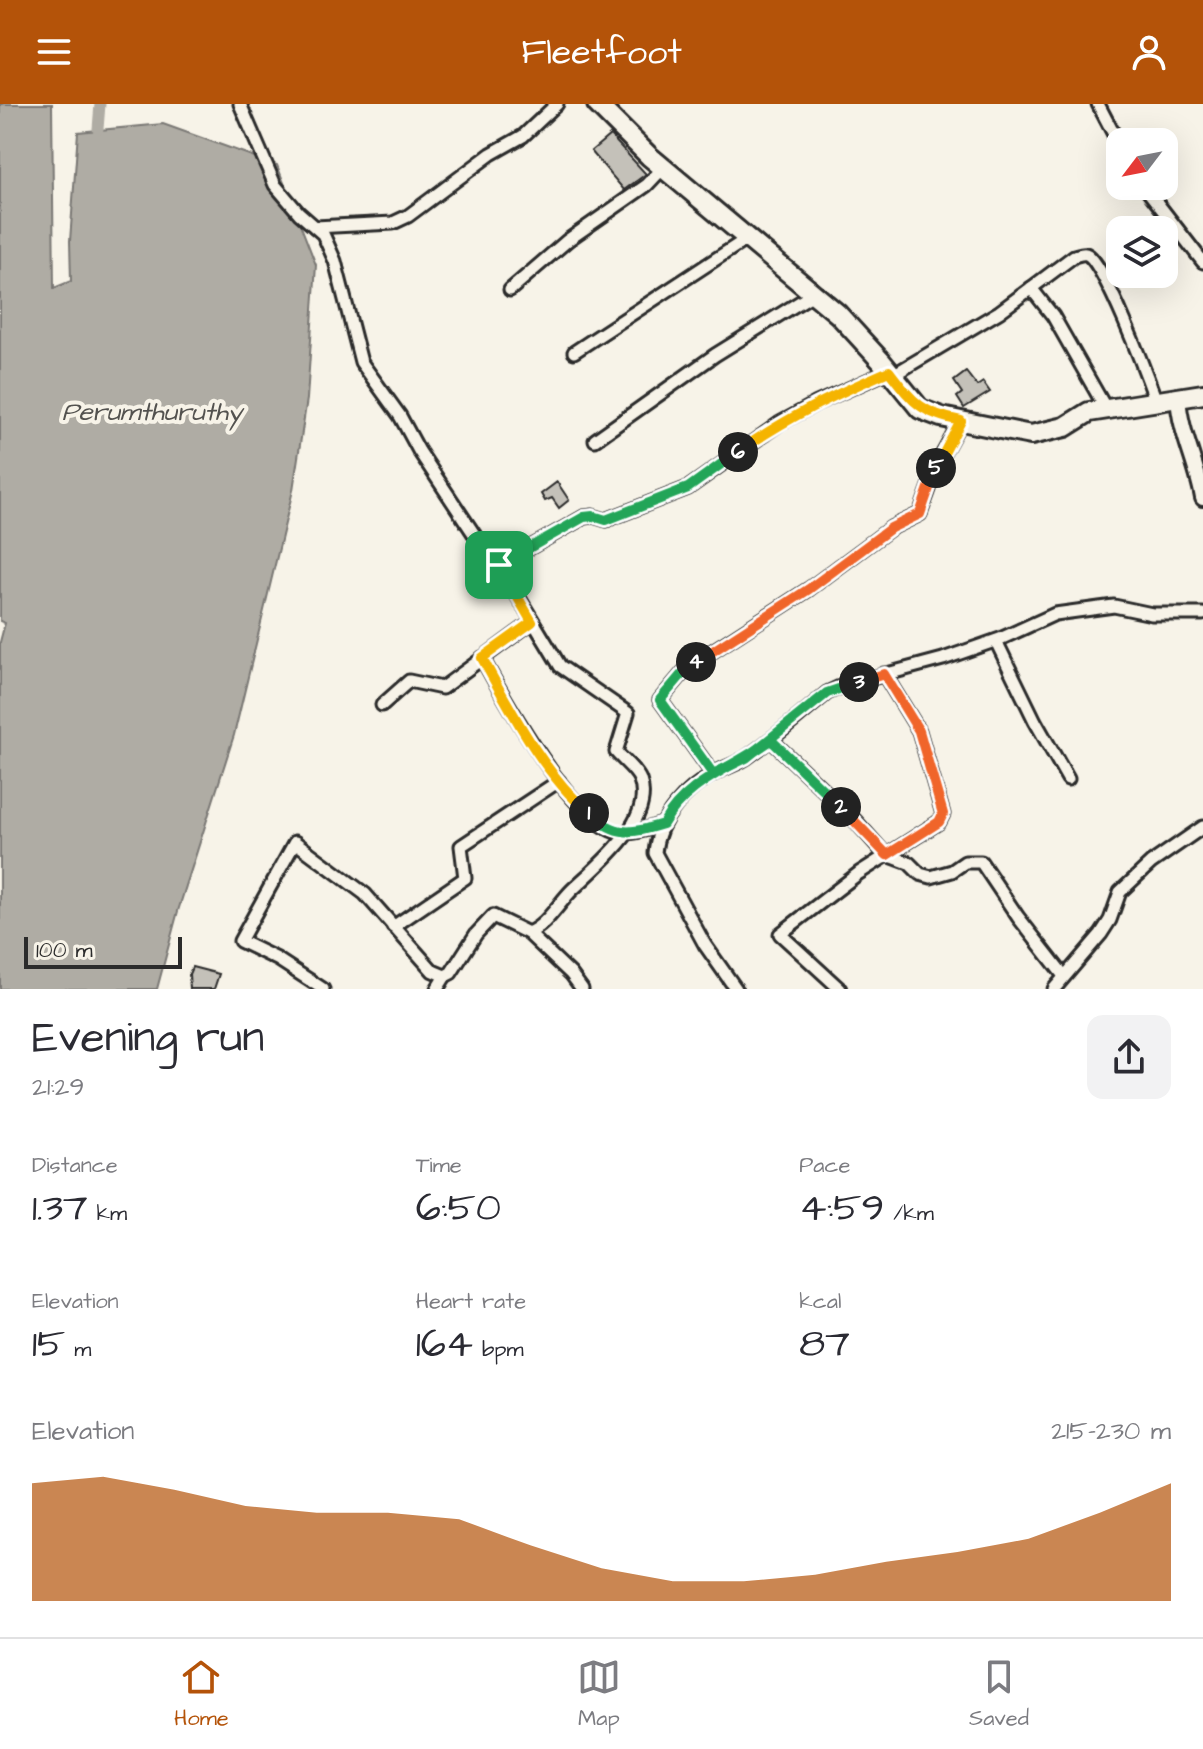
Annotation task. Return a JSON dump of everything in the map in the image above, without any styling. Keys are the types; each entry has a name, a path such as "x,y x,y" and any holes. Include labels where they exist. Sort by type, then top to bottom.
{"main road":[{"path":"597,104 663,168 838,314 920,409 941,417 1031,435 1065,427 1089,412 1203,394"}],"street":[{"path":"240,104 275,185 299,213 323,234 335,261 361,362 367,373 391,402 419,451 476,537 499,565 560,666 628,713 616,752 640,780 641,800 631,832 537,929 528,933"},
{"path":"315,227 393,223 408,216 491,154 523,136 557,104"},
{"path":"1098,104 1111,128"},
{"path":"510,290 568,240 647,185 663,168"},
{"path":"1155,200 1203,262"},
{"path":"574,352 748,238"},
{"path":"499,565 584,517 606,520 688,488 780,423 817,403 891,373 977,326 1074,256 1083,253 1089,255 1134,341 1156,401"},
{"path":"1031,288 1053,316 1106,409"},
{"path":"595,440 715,355 813,294"},
{"path":"1178,397 1183,434 1203,498"},
{"path":"713,774 660,700 688,667 809,589 891,528 920,514 940,459 961,421"},
{"path":"736,989 705,945 655,853 657,836 672,809 713,774 746,758 827,693 996,641 1055,614 1114,606 1152,614 1203,614"},
{"path":"382,705 409,681 442,688 532,622"},
{"path":"996,641 1035,721 1068,779"},
{"path":"482,658 513,714 559,781 602,824 620,833 663,824"},
{"path":"840,989 780,934 859,873 939,822 943,814 919,731 884,674"},
{"path":"771,740 887,855 909,863 920,874 931,877 952,871 965,862 981,862 1018,917 1064,976"},
{"path":"393,927 465,878 461,846 559,781"},
{"path":"1054,989 1110,920 1120,892 1151,863 1203,827"},
{"path":"323,989 277,959 240,941 295,842 365,894 433,971 445,976"},
{"path":"437,989 476,934 493,916 528,933 571,974 582,989"}],"water":[{"name":"Perumthuruthy","path":"0,104 52,104 54,288 71,281 70,241 78,132 163,124 277,165 316,265 307,399 293,490 234,735 178,911 157,989 0,989 0,642 5,623 0,621"}],"building":[{"path":"610,135 646,174 624,190 591,151"},
{"path":"966,372 977,386 983,382 990,392 964,408 957,397 962,393 954,381"},
{"path":"557,482 569,500 559,508 552,498 545,501 541,494"},
{"path":"192,967 219,974 214,989 190,989"}],"waterway":[{"path":"98,129 100,104"}],"route":[{"path":"499,565 532,622 482,658 513,714 563,788 602,824 620,833 663,824 672,809 690,791 713,774 746,758 771,740 794,762 851,816 887,855 939,822 943,814 919,731 884,674 827,693 746,758 729,766 713,774 660,700 688,667 809,589 891,528 920,514 940,459 961,421 920,409 889,371 780,423 688,488 606,520 584,517 499,565"}]}
